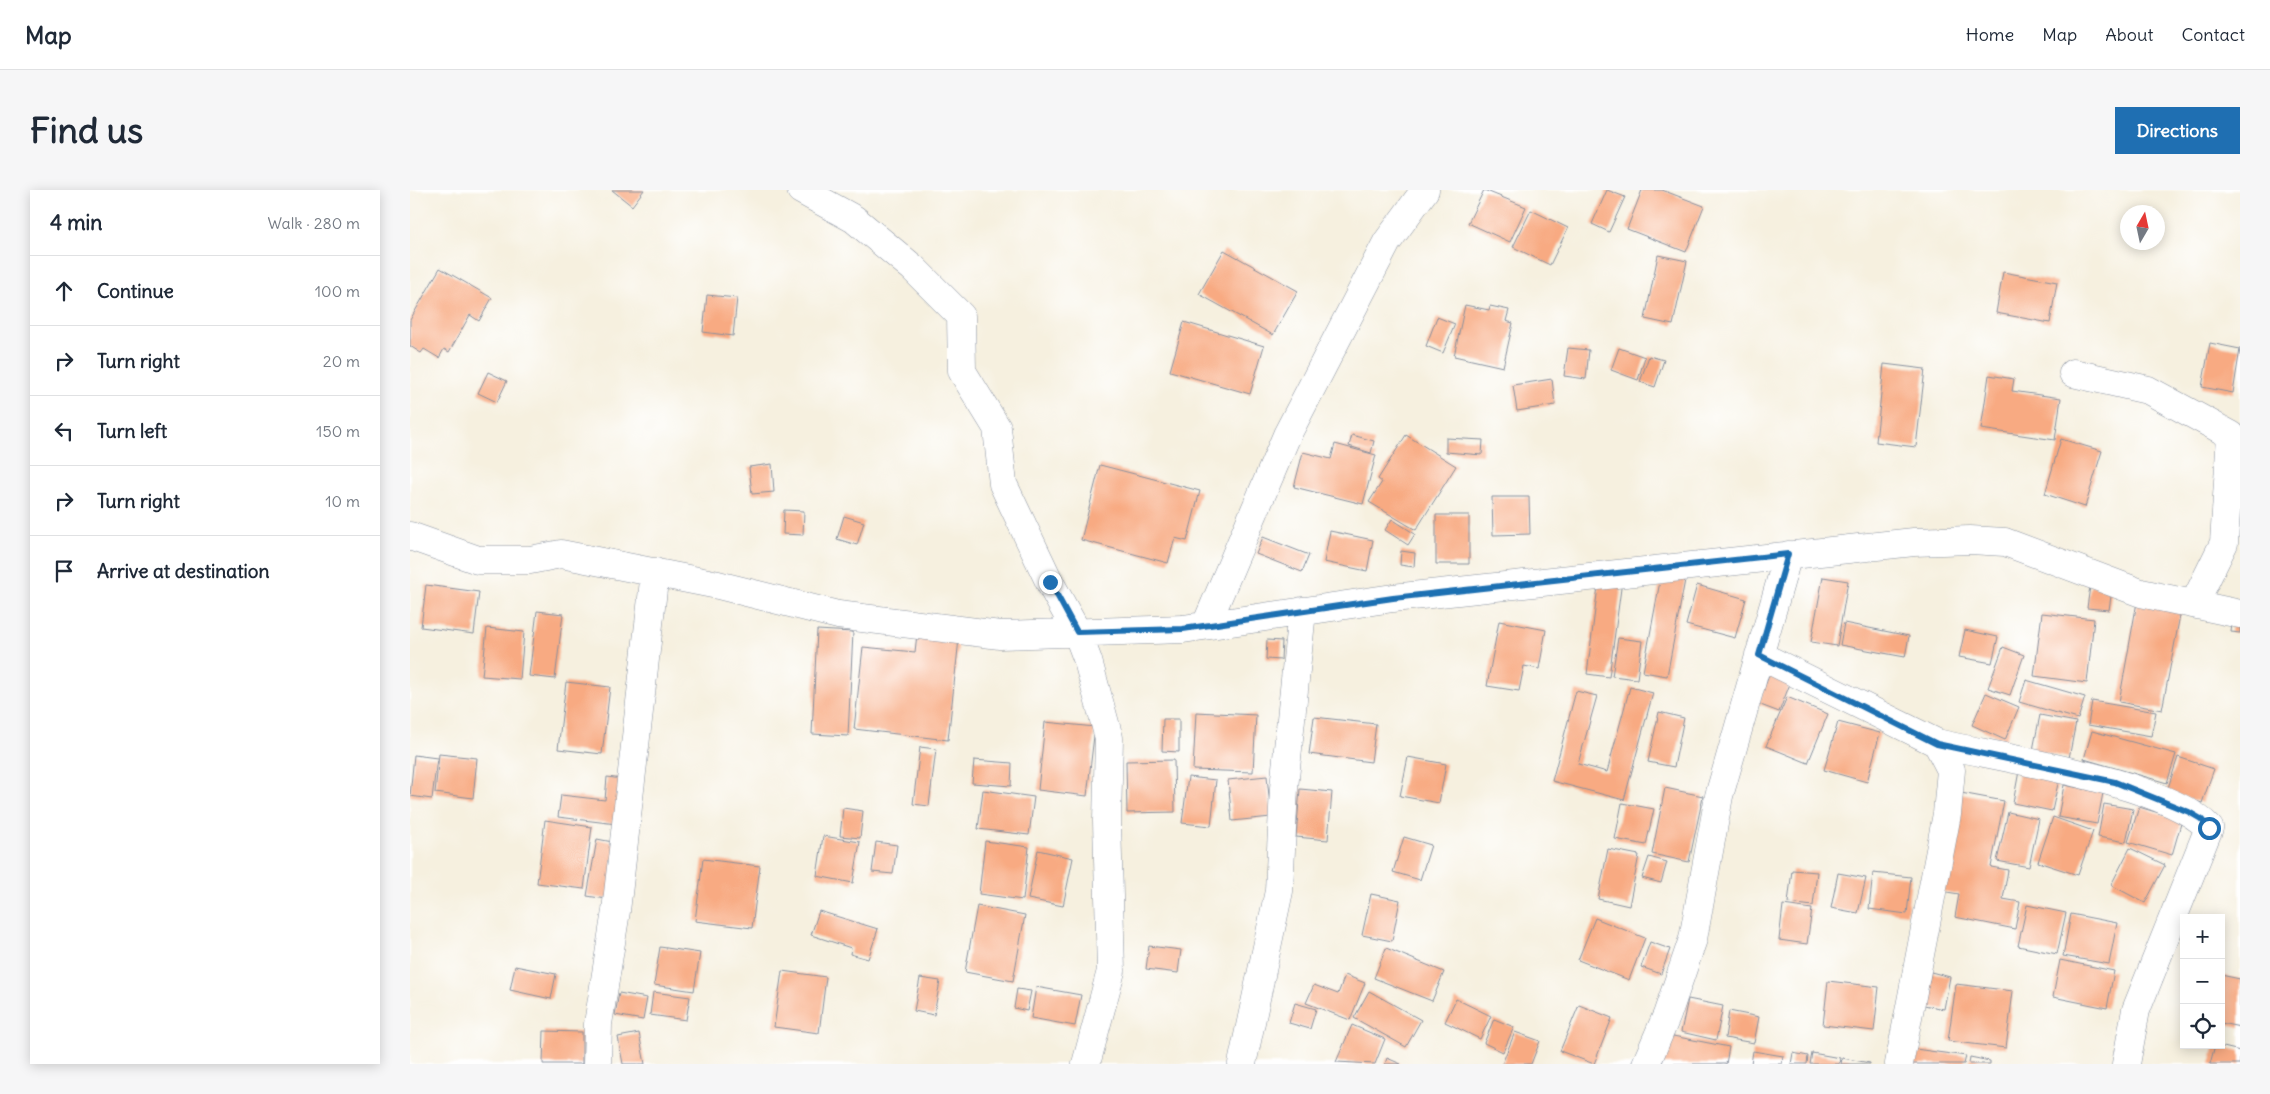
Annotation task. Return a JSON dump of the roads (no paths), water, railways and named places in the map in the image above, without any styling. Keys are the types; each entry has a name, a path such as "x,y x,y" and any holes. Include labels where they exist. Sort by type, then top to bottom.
{"street":[{"path":"800,190 854,219 913,268 961,316 962,371 997,428 1003,484 1050,582 1077,632 1088,661 1109,738 1107,821 1110,971 1086,1064"},
{"path":"1206,625 1287,435 1387,242 1425,190"},
{"path":"2073,373 2148,390 2231,435 2224,543 2194,604"},
{"path":"413,545 478,560 530,560 561,554 718,585 838,615 1000,635 1183,629 1393,598 1788,554 1914,542 1970,540 2005,542 2141,593 2240,614"},
{"path":"1646,1064 1667,1015 1693,939 1719,796 1788,554"},
{"path":"597,1064 598,1024 616,911 655,572"},
{"path":"1242,1064 1279,891 1285,778 1302,611"},
{"path":"1759,655 1937,744 2115,782 2189,812 2201,819 2209,828 2136,1010 2126,1064"},
{"path":"1899,1064 1947,814 1951,770 1937,744"}]}
